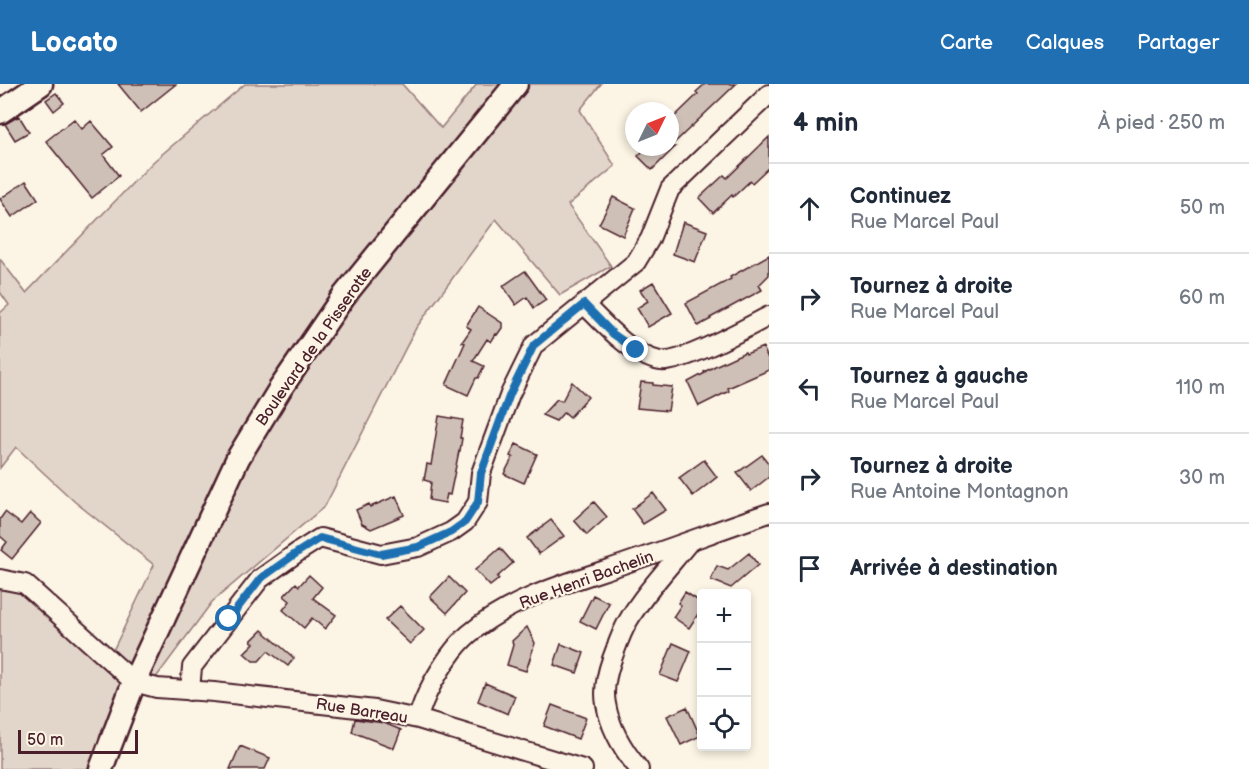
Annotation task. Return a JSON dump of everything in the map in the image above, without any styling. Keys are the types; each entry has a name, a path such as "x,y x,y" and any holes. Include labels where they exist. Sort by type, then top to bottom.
{"street":[{"path":"0,112 41,84"},
{"name":"Boulevard de la Pisserotte","path":"100,769 134,682 238,458 280,389 343,297 516,84"},
{"path":"190,691 192,667 260,579 320,538 381,554 418,547 451,532 465,522 478,502 481,473 510,394 534,345 636,262 650,239 670,189 769,94"},
{"path":"584,304 613,334 647,357 668,362 697,352 769,316"},
{"name":"Rue Henri Bachelin","path":"418,719 421,705 439,670 468,635 526,599 769,513"},
{"path":"639,769 620,745 606,704 605,687 609,669 628,620 691,541"},
{"path":"0,579 25,584 134,682"},
{"name":"Rue Barreau","path":"134,682 157,688 375,710 418,719 584,769"}],"shaded area":[{"path":"245,84 402,84 441,128 477,84 601,84 580,110 615,166 568,205 611,266 560,295 496,219 416,328 325,506 212,602 97,757 92,769 0,769 0,590 20,592 106,665 154,565 75,502 16,447 0,468 0,313 9,305 0,292 0,259 26,293 154,161"}],"building":[{"path":"118,84 176,84 141,112"},
{"path":"705,84 736,84 679,138 679,112 698,94 696,92"},
{"path":"56,93 64,103 54,111 46,100"},
{"path":"19,116 29,132 15,140 5,124"},
{"path":"74,119 82,129 91,121 113,147 103,155 119,176 92,198 46,141"},
{"path":"769,137 769,167 752,183 750,181 733,197 732,195 713,213 699,198 724,175 727,178"},
{"path":"638,156 666,156 652,170"},
{"path":"26,181 38,199 12,217 0,199"},
{"path":"613,197 635,208 623,236 599,224"},
{"path":"683,222 707,231 695,262 673,254"},
{"path":"769,255 769,275 759,285 762,290 698,326 686,303"},
{"path":"525,271 546,300 534,308 527,297 516,305 503,286"},
{"path":"653,282 672,313 648,327 637,308 648,301 640,290"},
{"path":"478,307 502,323 502,328 491,342 487,339 473,361 484,366 468,395 446,385 465,343 462,342 471,329 466,326"},
{"path":"763,347 769,361 769,370 728,388 729,391 699,406 688,382 717,365 745,352 746,354"},
{"path":"572,382 588,397 570,417 564,412 556,421 542,415 557,399 562,401"},
{"path":"641,382 672,387 668,411 637,408"},
{"path":"439,416 463,420 460,451 450,495 447,494 445,503 429,500 431,482 424,480 427,464 431,465"},
{"path":"516,444 537,454 524,483 504,474 513,457 510,456"},
{"path":"762,455 769,464 769,477 751,491 737,473"},
{"path":"704,460 717,477 693,496 679,478"},
{"path":"653,493 666,510 643,524 632,509"},
{"path":"396,496 404,515 371,529 362,524 356,510"},
{"path":"594,502 607,517 587,535 574,520"},
{"path":"5,512 21,524 30,513 41,523 12,559 1,550 7,542 0,536 0,519"},
{"path":"551,520 564,536 539,554 527,538"},
{"path":"500,548 513,563 490,586 475,570"},
{"path":"749,553 758,565 731,588 711,580 717,566 728,570"},
{"path":"309,575 322,587 313,598 336,615 325,629 312,618 304,628 283,610 290,601 284,596 296,583 299,586"},
{"path":"449,577 465,593 447,613 430,597"},
{"path":"685,592 697,600 697,616 689,628 673,617 681,605 678,603"},
{"path":"593,595 609,603 596,629 580,621"},
{"path":"400,606 424,630 410,644 385,620"},
{"path":"527,627 535,643 526,671 507,665 512,641"},
{"path":"262,630 294,658 288,666 268,651 259,661 253,661 244,653 254,643 251,641"},
{"path":"673,643 691,651 678,682 660,675"},
{"path":"561,644 584,653 577,673 554,665"},
{"path":"485,683 515,696 508,714 478,701"},
{"path":"552,705 586,718 578,739 544,726"},
{"path":"687,707 697,729 697,737 681,745 667,716"},
{"path":"355,719 384,723 401,730 394,748 352,732"},
{"path":"240,746 270,758 265,769 230,769"}],"route":[{"path":"229,619 260,579 320,538 381,554 418,547 451,532 465,522 478,502 481,473 510,394 534,345 584,304 613,334 636,350"}]}
